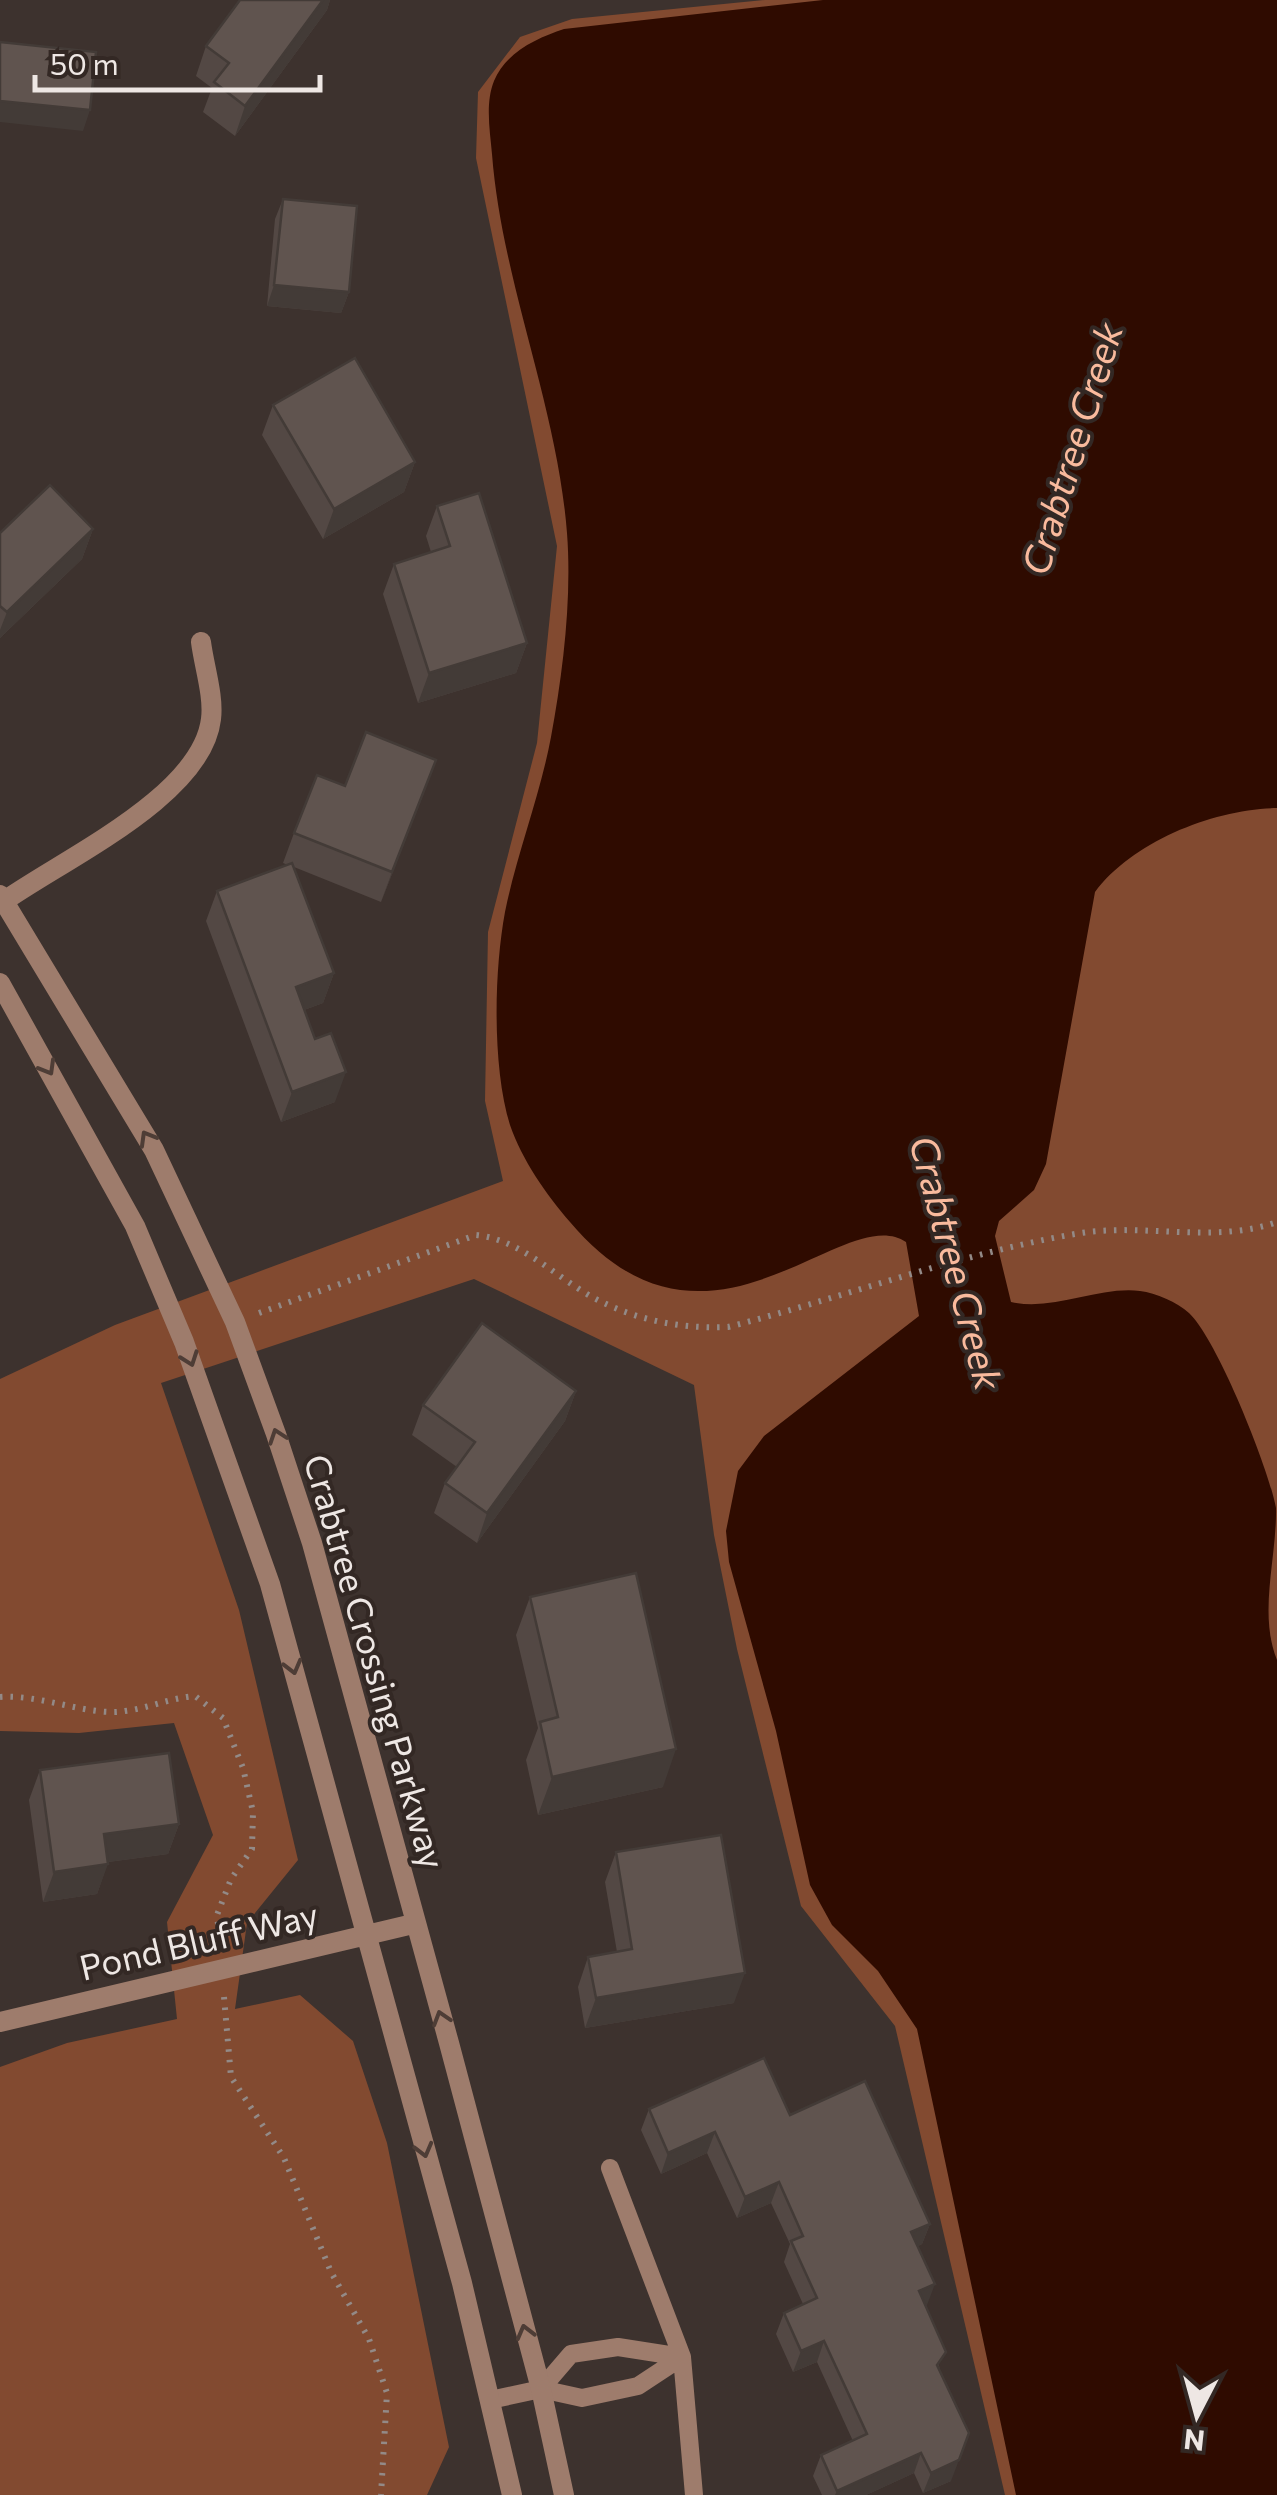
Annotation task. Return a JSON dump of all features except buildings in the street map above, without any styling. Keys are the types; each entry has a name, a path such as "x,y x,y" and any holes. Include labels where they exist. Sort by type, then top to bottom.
{"street":[{"path":"2,899 174,790 201,756 212,717 201,642"},
{"name":"Crabtree Crossing Parkway","path":"2,899 154,1150 235,1322 312,1543 541,2390 564,2495"},
{"path":"0,983 127,1210 184,1342 270,1584 490,2400 512,2495"},
{"name":"Pond Bluff Way","path":"0,2022 413,1924"}],"lane":[{"path":"610,2168 682,2357 694,2495"},
{"path":"541,2390 571,2354 618,2347 682,2357"},
{"path":"490,2400 541,2390 582,2398 638,2386 682,2357"}],"path":[{"path":"235,1322 476,1234 507,1244 628,1313 697,1328 728,1328 910,1272 1128,1227 1239,1231 1277,1222"},
{"path":"0,1696 30,1694 124,1712 161,1699 195,1696 223,1718 243,1768 253,1812 252,1849 231,1879 217,1915 220,1944"},
{"path":"224,1996 231,2077 284,2158 331,2272 370,2340 387,2393 382,2495"}],"shaded area":[{"path":"765,0 1277,0 1277,2495 1005,2495 895,2026 801,1906 737,1649 714,1535 694,1385 474,1279 161,1383 239,1610 298,1860 247,1923 235,2009 300,1995 353,2041 387,2143 449,2447 427,2495 0,2495 0,2067 67,2043 177,2019 167,1922 213,1835 174,1723 79,1733 0,1731 0,1379 115,1325 503,1181 485,1101 488,932 537,743 557,546 476,158 478,92 520,37 572,19"}],"water":[{"name":"Crabtree Creek","path":"823,0 1277,0 1277,808 1227,814 1177,831 1131,858 1095,892 1046,1164 1034,1190 999,1221 995,1236 1011,1302 1043,1304 1124,1290 1153,1294 1189,1313 1213,1349 1240,1406 1276,1508 1269,1623 1277,1660 1277,2495 1016,2495 917,2029 878,1971 832,1925 810,1885 776,1731 729,1562 726,1531 738,1471 764,1436 919,1316 906,1242 879,1236 846,1244 766,1278 721,1290 672,1289 622,1268 570,1222 528,1164 504,1102 497,1019 501,936 551,737 565,635 568,558 552,437 498,202 489,127 491,90 499,71 514,54 564,29"}]}
